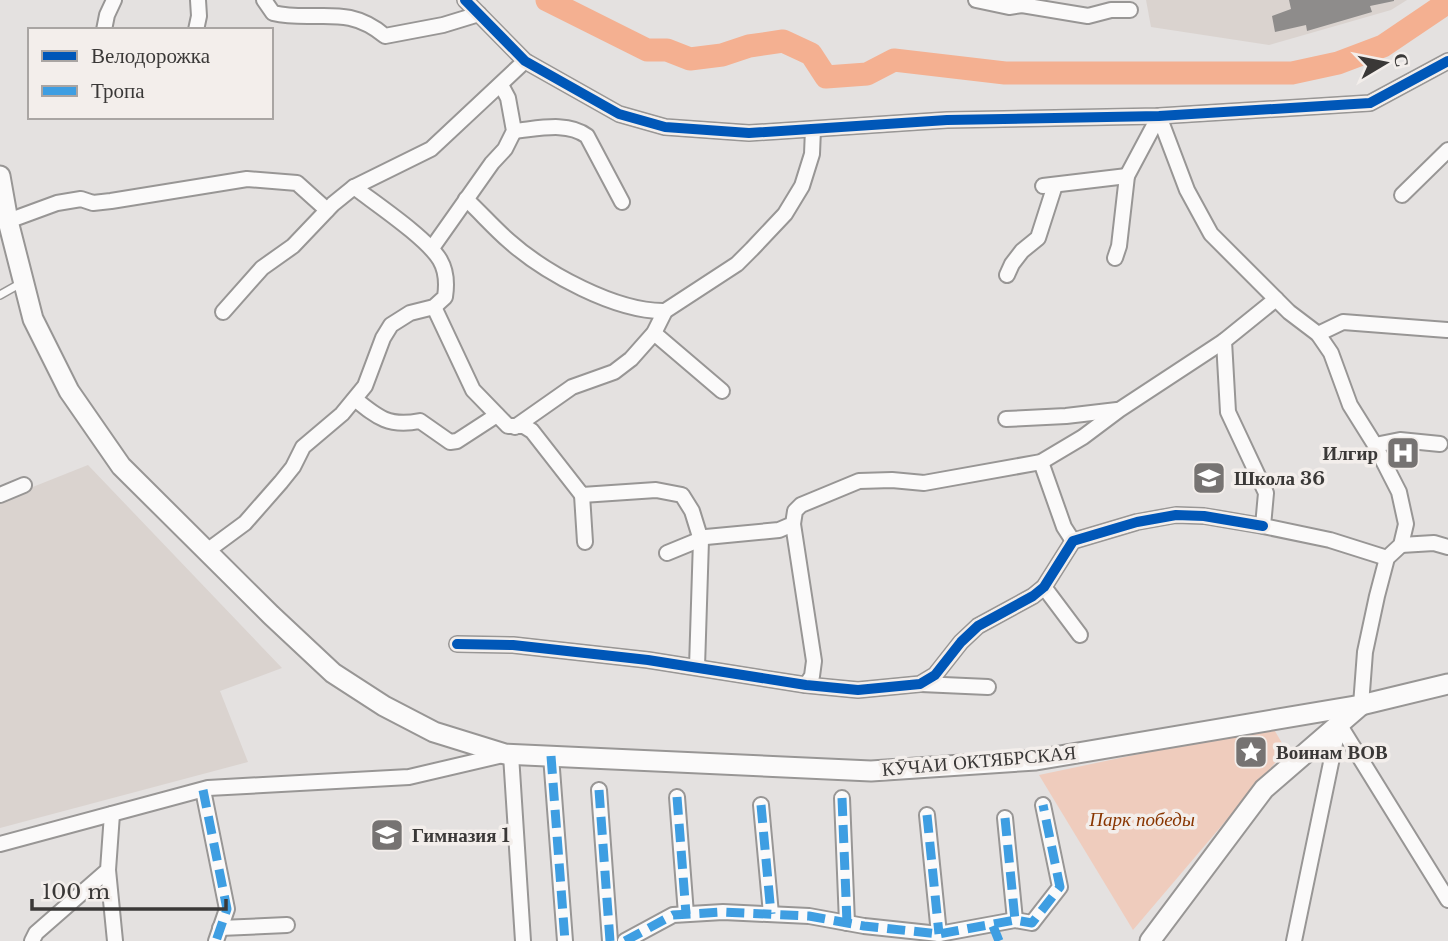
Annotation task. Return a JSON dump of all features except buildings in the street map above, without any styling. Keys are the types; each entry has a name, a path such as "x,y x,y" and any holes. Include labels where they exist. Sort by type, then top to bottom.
{"main road":[{"name":"КӮЧАИ ОКТЯБРСКАЯ","path":"0,176 33,319 69,391 121,466 333,673 384,706 434,732 508,754 871,771 1036,760 1361,705 1448,684"},
{"path":"1150,941 1264,789 1361,705"}],"street":[{"path":"104,28 114,0"},
{"path":"196,28 198,0"},
{"path":"264,0 273,13 358,18 385,36 443,25 479,14"},
{"path":"465,0 526,61 619,114 664,127 750,133 947,120 1159,116 1370,103 1448,61"},
{"path":"976,0 1009,7 1022,3 1088,16 1111,10 1130,10"},
{"path":"223,312 262,268 293,246 327,210 354,187 431,149 526,61"},
{"path":"432,248 505,149 514,131 508,98 501,85"},
{"path":"1115,258 1119,247 1127,177 1159,116"},
{"path":"1159,116 1187,190 1211,234 1276,299 1318,334 1331,353 1350,405 1376,445 1399,492 1406,524 1401,545 1387,558 1365,652 1361,705"},
{"path":"514,131 578,129 587,136 622,202"},
{"path":"515,427 572,387 614,372 631,359 654,333 664,311 737,264 785,214 802,186 813,154 813,129"},
{"path":"1402,195 1448,150"},
{"path":"1007,275 1022,251 1038,238 1049,186 1127,177"},
{"path":"8,220 57,203 81,199 93,203 111,201 247,179 297,183 327,210"},
{"path":"207,551 245,523 293,467 303,447 342,414 355,399 365,386 383,338 391,325 410,313 434,307 445,297 447,281 442,263 432,248 354,187"},
{"path":"466,200 511,243 580,286 612,302 638,309 664,311"},
{"path":"806,685 814,661 793,524 795,511 801,505 859,481 924,483 1041,461 1083,437 1224,341 1276,299"},
{"path":"434,307 473,390 508,426 524,426 532,431 582,495 584,542"},
{"path":"1318,334 1343,322 1447,330"},
{"path":"654,333 722,391"},
{"path":"1224,341 1228,412 1266,493 1263,526"},
{"path":"355,399 375,415 393,424 420,421 450,442 457,441 497,415"},
{"path":"1006,419 1119,410"},
{"path":"1376,445 1400,440 1440,444"},
{"path":"1041,461 1064,527 1073,541"},
{"path":"0,495 24,485"},
{"path":"582,495 656,490 682,495 692,511 701,540 697,667"},
{"path":"920,684 935,675 961,642 978,626 1033,596 1044,587 1073,541 1136,522 1176,515 1204,516 1330,540 1387,558"},
{"path":"667,553 706,537 779,530 793,524"},
{"path":"1401,545 1434,543 1448,547"},
{"path":"1044,587 1080,635"},
{"path":"457,644 526,646 858,690 920,684 988,687"},
{"path":"1339,724 1448,900"},
{"path":"1294,941 1339,724"},
{"path":"0,844 203,790 410,776 508,754 523,941"},
{"path":"551,756 565,941"},
{"path":"203,790 227,909 218,935 287,925"},
{"path":"599,790 610,941"},
{"path":"677,797 686,914"},
{"path":"842,798 847,923"},
{"path":"761,805 771,914"},
{"path":"625,941 673,915 723,912 809,916 939,934 1015,920 1032,923 1060,887 1043,805"},
{"path":"113,814 108,870 115,941"},
{"path":"928,816 939,934"},
{"path":"1005,818 1015,920"},
{"path":"32,941 36,933 108,870"},
{"path":"993,926 999,941"},
{"path":"885,928 895,941"}],"lane":[{"path":"0,295 24,282"}],"shaded area":[{"path":"1146,0 1407,0 1391,10 1269,45 1151,27"},
{"path":"88,465 282,668 220,691 248,762 0,828 0,500"}],"green space":[{"name":"Парк победы","path":"1272,726 1286,750 1133,930 1039,775"}],"waterway":[{"path":"547,0 647,50 667,50 690,59 722,55 749,46 783,41 811,54 826,77 867,74 894,60 1005,73 1292,73 1338,63 1383,46 1448,2"}],"marked path":[{"path":"551,756 565,941"},
{"path":"203,790 227,909 216,941"},
{"path":"599,790 610,941"},
{"path":"677,797 686,914"},
{"path":"842,798 847,923"},
{"path":"761,805 771,914"},
{"path":"625,941 673,915 723,912 809,916 864,926 939,934 1015,920 1032,923 1060,887 1043,805"},
{"path":"927,815 939,934"},
{"path":"1005,818 1015,920"},
{"path":"993,926 999,941"}],"cycle path":[{"path":"465,0 525,61 619,114 665,127 749,133 947,120 1159,116 1370,103 1448,61"},
{"path":"457,644 513,645 648,660 806,685 858,690 920,684 935,675 961,642 978,626 1033,596 1044,587 1073,541 1137,522 1176,515 1204,516 1263,526"}],"place":[{"name":"Илгир","path":"1403,453"},
{"name":"Школа 36","path":"1209,478"},
{"name":"Воинам ВОВ","path":"1251,752"},
{"name":"Гимназия 1","path":"387,835"}]}
